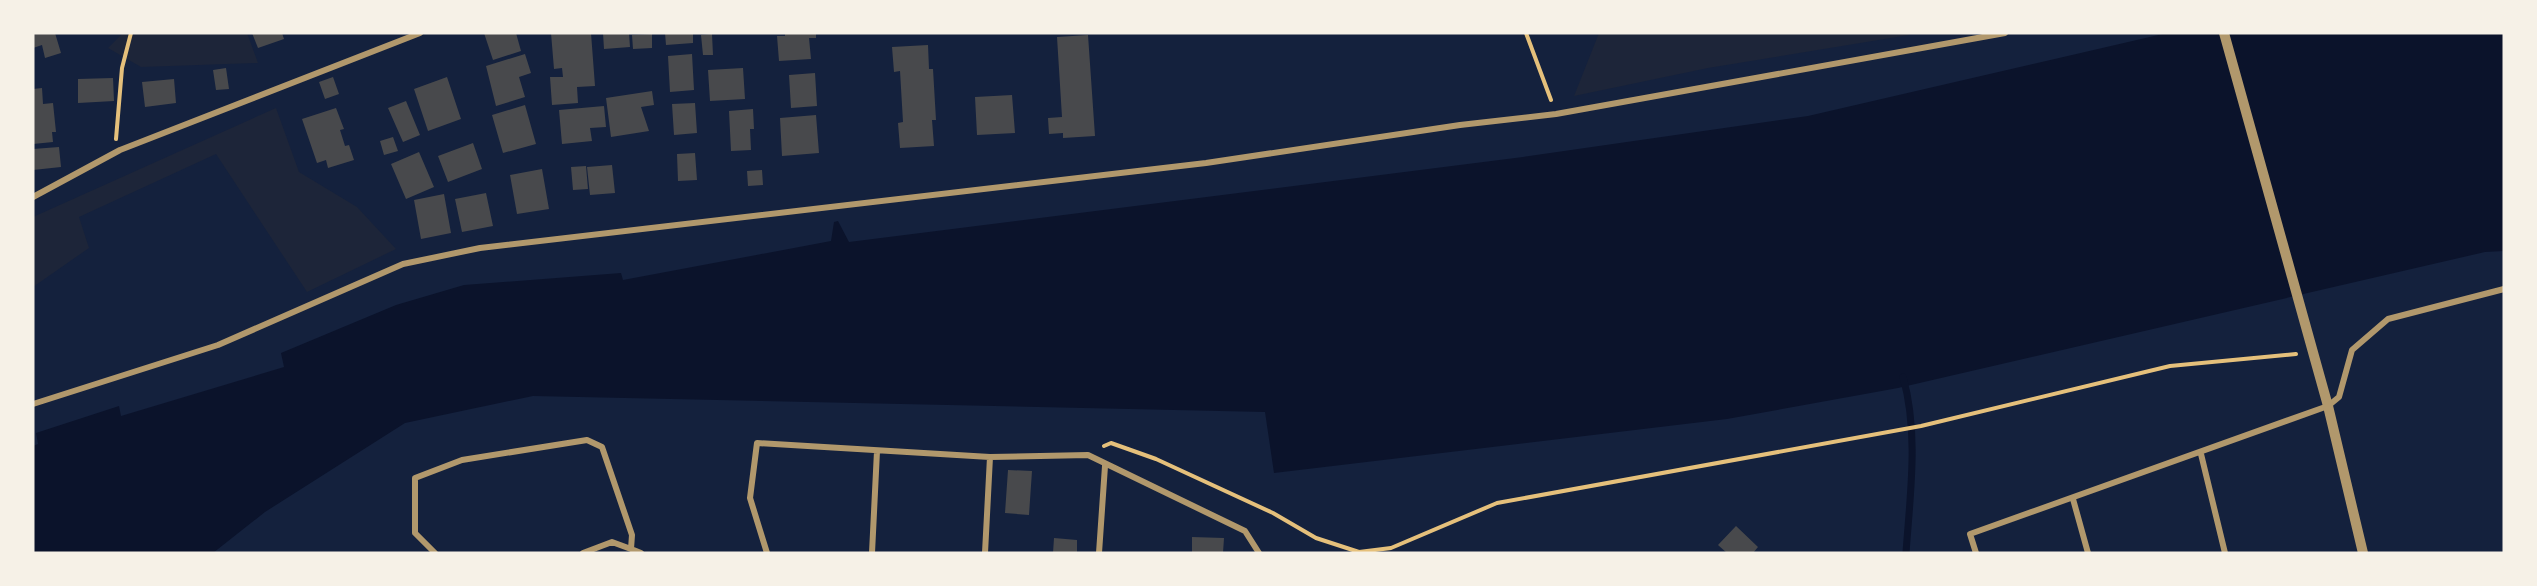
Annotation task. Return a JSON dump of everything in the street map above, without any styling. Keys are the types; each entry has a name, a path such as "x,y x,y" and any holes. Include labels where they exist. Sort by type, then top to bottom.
{"street":[{"path":"33,197 120,150 420,33"},
{"path":"33,404 218,345 403,264 480,248 1206,163 1460,125 1557,114 2005,33"},
{"path":"2224,33 2328,406 2363,553"},
{"path":"1976,553 1970,534 2201,454 2328,406 2339,397 2352,350 2388,319 2504,289"},
{"path":"435,553 415,533 415,478 462,460 587,440 602,447 632,534 631,549"},
{"path":"766,553 750,498 757,443 990,457 1088,455 1105,466 1245,531 1259,553"},
{"path":"872,553 877,451"},
{"path":"2201,454 2225,553"},
{"path":"985,553 990,457"},
{"path":"1099,553 1105,466"},
{"path":"2073,499 2088,553"},
{"path":"583,553 612,542 641,553"}],"path":[{"path":"120,150 114,136 122,68 130,33"},
{"path":"1526,33 1557,114"},
{"path":"1088,455 1111,443 1156,459 1273,513 1316,538 1359,552 1391,548 1497,503 1921,426 2170,366 2313,352"}],"shaded area":[{"path":"123,33 247,33 258,63 141,67 108,48"},
{"path":"1599,33 1908,33 1909,35 1708,68 1574,96"},
{"path":"2167,33 2504,33 2504,251 2485,252 1898,388 1727,419 1274,473 1265,412 533,396 405,423 265,512 213,553 33,553 33,446 38,444 36,433 119,406 121,416 284,367 281,353 396,305 464,285 621,273 623,280 831,241 834,222 838,221 849,242 1523,157 1808,116"},
{"path":"276,108 299,172 357,207 396,249 307,292 216,154 79,217 89,248 33,287 33,217"}],"building":[{"path":"33,33 55,33 61,53 45,58 42,45 33,48"},
{"path":"252,33 282,33 284,39 258,48"},
{"path":"484,33 516,33 521,51 493,60"},
{"path":"551,33 591,33 595,86 577,87 578,103 552,105 550,77 563,77 562,68 554,69"},
{"path":"603,33 629,33 630,47 604,49"},
{"path":"665,33 693,33 693,43 666,45"},
{"path":"785,33 816,33 816,38 809,38 811,59 779,61 777,36 785,36"},
{"path":"652,34 652,48 633,49 632,35"},
{"path":"712,34 713,55 703,55 701,35"},
{"path":"1088,35 1095,136 1063,138 1063,133 1049,134 1048,118 1062,117 1057,37"},
{"path":"928,45 929,69 933,69 936,120 932,120 934,146 900,148 898,123 903,122 900,71 894,72 892,47"},
{"path":"525,54 531,73 519,77 525,97 496,106 486,66"},
{"path":"692,54 694,90 670,92 668,56"},
{"path":"226,68 229,89 216,90 213,70"},
{"path":"743,68 745,99 710,101 708,70"},
{"path":"815,73 817,106 791,108 789,75"},
{"path":"333,77 339,94 325,99 319,82"},
{"path":"447,77 461,119 428,131 414,89"},
{"path":"113,78 114,101 78,103 78,79"},
{"path":"174,79 176,103 145,107 142,82"},
{"path":"42,88 43,104 53,103 56,132 52,132 53,142 33,144 33,89"},
{"path":"652,91 654,105 641,107 649,131 611,137 606,98"},
{"path":"1012,95 1015,133 977,135 975,97"},
{"path":"406,101 420,135 403,142 388,108"},
{"path":"695,103 697,133 674,135 672,104"},
{"path":"525,105 536,144 503,153 492,115"},
{"path":"604,106 606,127 590,128 592,141 562,144 559,110"},
{"path":"336,108 344,129 340,130 345,146 349,145 354,160 328,168 326,160 317,163 302,119"},
{"path":"753,109 754,129 750,129 751,150 731,151 729,111"},
{"path":"816,115 819,153 782,156 780,118"},
{"path":"393,137 398,151 384,155 380,141"},
{"path":"473,143 482,169 448,182 438,156"},
{"path":"59,147 61,167 33,170 33,149"},
{"path":"419,152 434,187 406,199 391,164"},
{"path":"695,153 697,180 678,181 677,154"},
{"path":"612,165 615,193 590,195 587,167"},
{"path":"586,166 588,189 573,190 571,167"},
{"path":"542,169 549,209 517,214 510,175"},
{"path":"762,170 763,185 748,186 747,171"},
{"path":"486,193 493,226 462,232 455,199"},
{"path":"444,194 451,233 421,239 414,200"},
{"path":"1008,470 1032,471 1029,515 1005,513"},
{"path":"1736,526 1758,547 1753,553 1727,553 1718,545"},
{"path":"1192,537 1224,538 1223,553 1192,553"},
{"path":"1054,538 1077,540 1077,553 1053,553"}],"waterway":[{"path":"1903,377 1908,398 1912,442 1906,553"}]}
